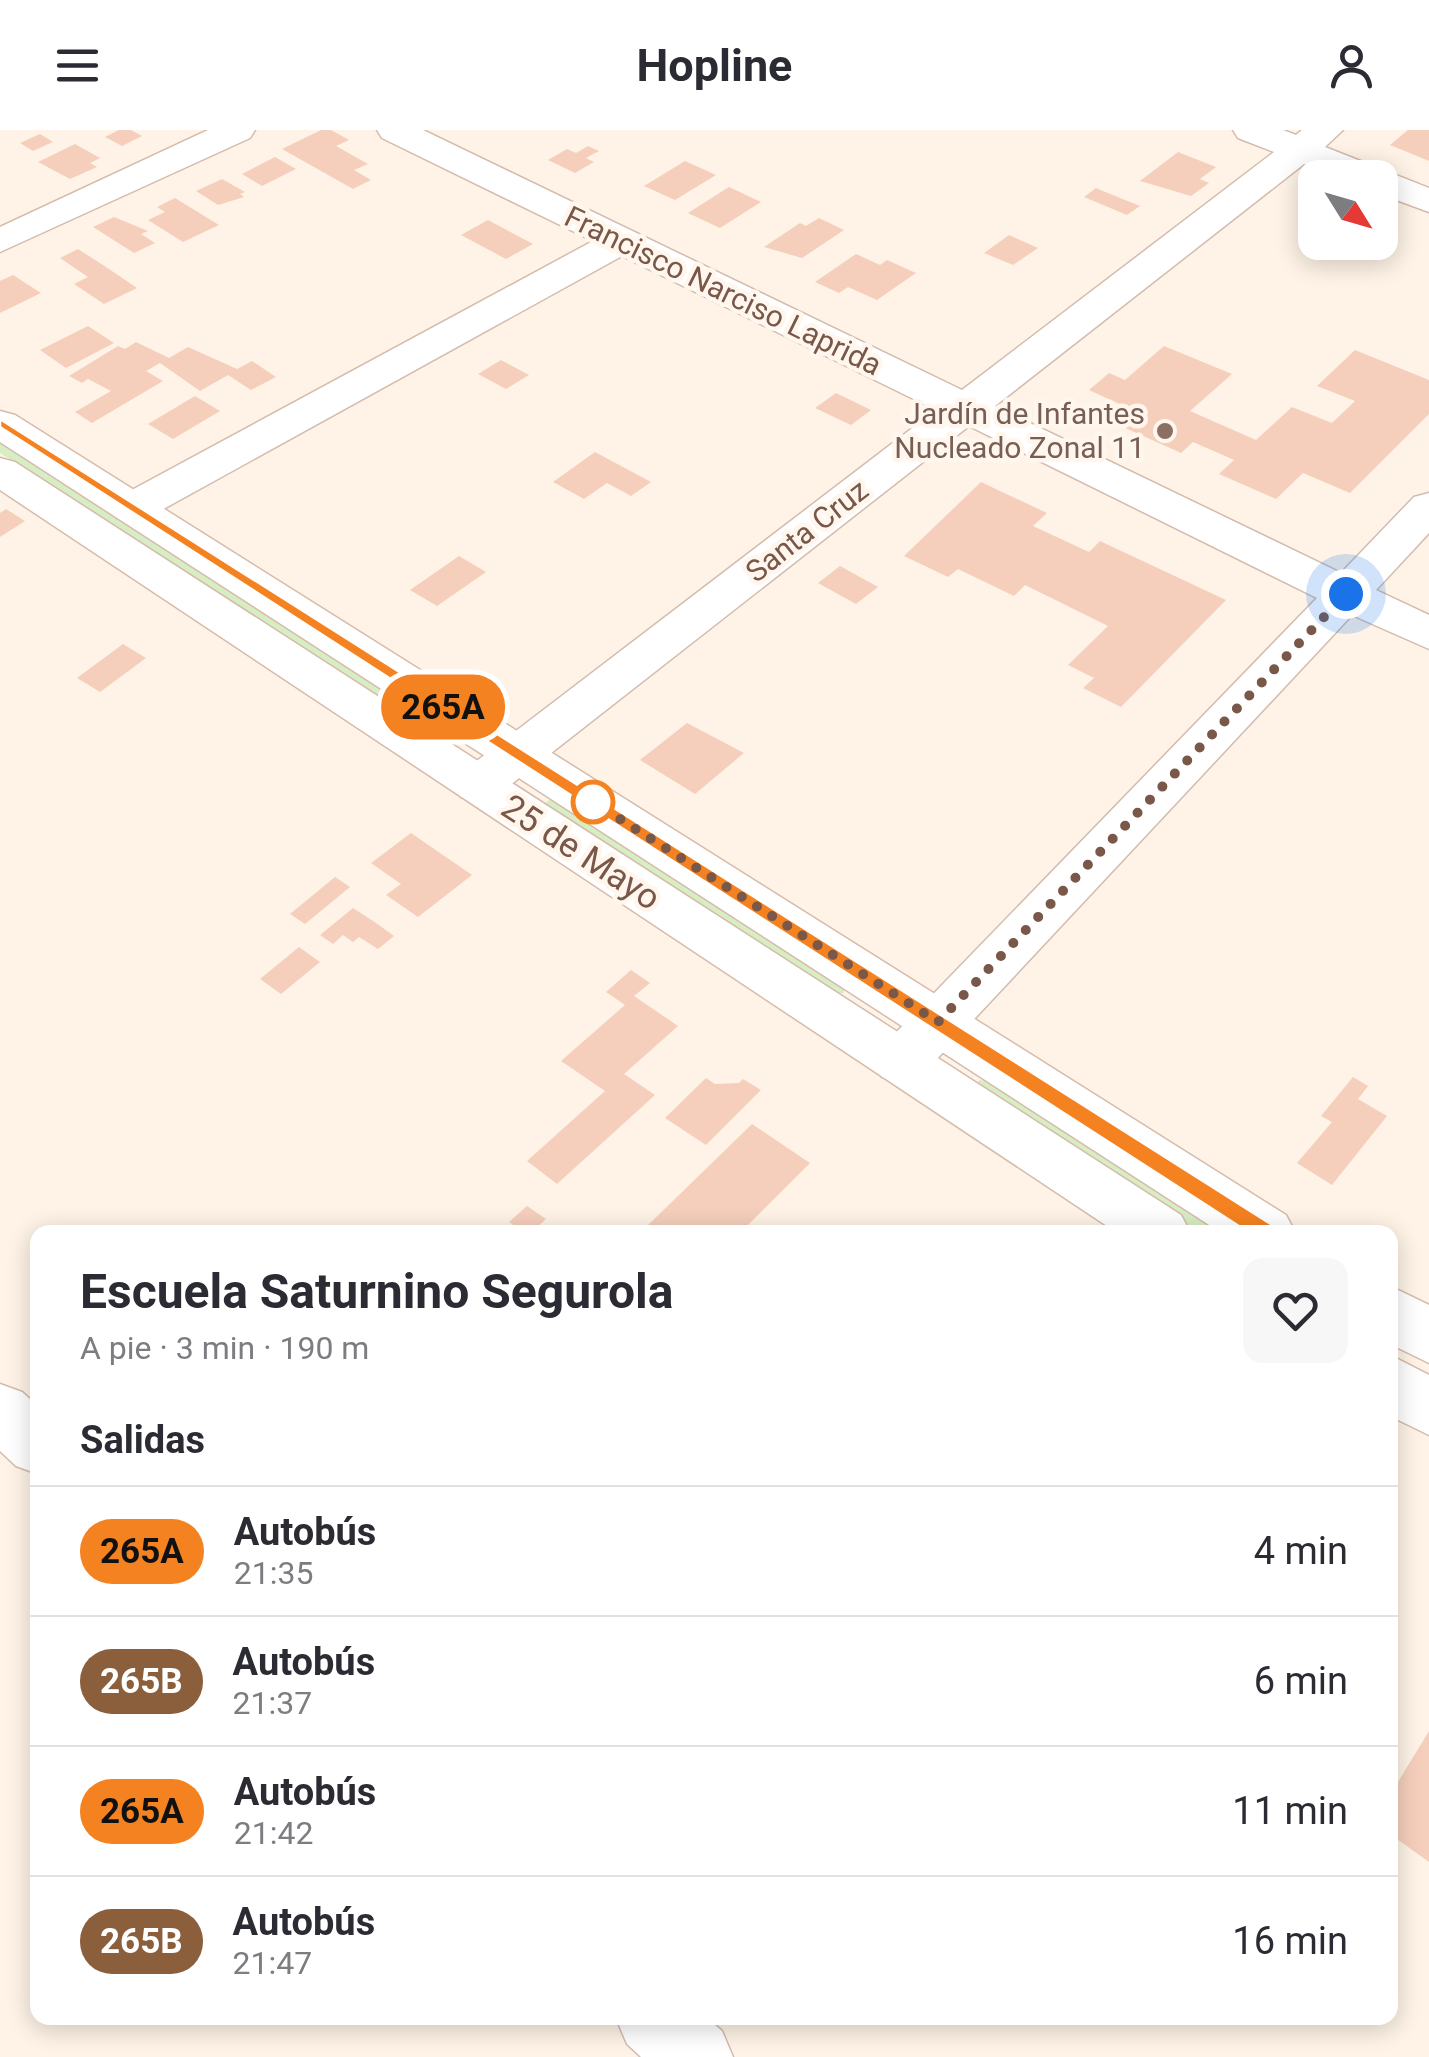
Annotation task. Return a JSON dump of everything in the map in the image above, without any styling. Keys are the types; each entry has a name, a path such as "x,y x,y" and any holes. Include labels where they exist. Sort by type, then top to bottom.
{"street":[{"path":"0,241 236,130"},
{"name":"Francisco Narciso Laprida","path":"395,130 1429,634"},
{"path":"1251,130 1313,140 1343,160"},
{"name":"Santa Cruz","path":"478,785 1313,140"},
{"path":"1398,188 1429,201"},
{"path":"132,508 621,241"},
{"name":"25 de Mayo","path":"0,424 1255,1225"},
{"name":"25 de Mayo","path":"0,472 1150,1225"},
{"path":"901,1062 1429,507"},
{"path":"1398,1317 1429,1336"},
{"path":"1398,1387 1429,1408"},
{"path":"0,1411 30,1439"},
{"path":"661,2025 696,2057"}],"green space":[{"path":"0,442 437,727 428,730 0,453"},
{"path":"551,799 844,986 844,993 836,994 548,806 546,802"},
{"path":"987,1081 1212,1225 1189,1225 978,1090 975,1084"}],"building":[{"path":"119,130 131,130 142,136 122,146 105,137"},
{"path":"321,130 331,130 349,140 336,146 368,164 354,170 371,180 353,189 282,149"},
{"path":"1408,130 1429,130 1429,161 1390,145"},
{"path":"40,134 53,142 33,151 20,143"},
{"path":"75,144 100,158 90,163 97,167 70,179 38,162"},
{"path":"588,146 599,151 586,158 594,162 575,173 548,160 567,149 576,153"},
{"path":"1178,152 1216,167 1200,179 1209,183 1191,196 1140,181"},
{"path":"275,157 296,169 262,186 242,174"},
{"path":"685,161 716,175 675,200 644,186"},
{"path":"222,179 245,192 240,194 244,197 218,205 196,191"},
{"path":"729,187 761,202 720,228 688,213"},
{"path":"1096,188 1140,206 1127,215 1084,197"},
{"path":"175,198 219,225 183,242 148,220 165,212 157,207"},
{"path":"114,217 148,231 141,234 155,243 134,253 93,227"},
{"path":"819,218 844,230 802,258 764,247 800,223 806,226"},
{"path":"488,220 533,244 506,259 461,235"},
{"path":"1009,235 1038,248 1013,265 984,253"},
{"path":"78,249 137,288 104,304 74,284 88,277 60,258"},
{"path":"856,254 880,265 887,260 916,273 877,300 848,287 839,293 815,282"},
{"path":"13,275 41,293 0,313 0,281"},
{"path":"88,326 114,343 66,368 40,350"},
{"path":"136,342 169,358 188,347 237,369 252,361 276,377 251,390 228,375 200,391 160,363 146,371 163,381 92,423 75,412 111,391 88,379 82,383 69,376 118,346 125,349"},
{"path":"1164,346 1232,374 1190,411 1256,440 1292,407 1332,423 1355,401 1317,386 1355,350 1429,380 1429,414 1350,493 1303,473 1276,499 1219,474 1234,460 1193,442 1181,453 1112,422 1128,408 1089,390 1109,373 1125,380"},
{"path":"501,360 529,375 506,389 478,374"},
{"path":"836,393 871,410 851,425 815,408"},
{"path":"195,396 220,411 173,439 148,424"},
{"path":"595,452 651,482 631,496 607,483 584,499 553,482"},
{"path":"981,482 1047,513 1033,526 1089,552 1100,541 1226,600 1121,707 1083,688 1094,678 1068,665 1108,626 1025,585 1014,596 958,569 948,577 904,556"},
{"path":"6,509 25,521 0,537 0,513"},
{"path":"459,556 486,572 437,606 410,590"},
{"path":"840,566 878,587 856,604 818,583"},
{"path":"123,644 146,658 100,692 77,678"},
{"path":"687,723 744,753 695,794 640,760"},
{"path":"411,833 472,875 418,917 386,895 401,884 371,863"},
{"path":"335,877 350,887 305,924 290,914"},
{"path":"353,908 394,936 378,949 359,937 353,942 343,935 333,944 320,935"},
{"path":"299,947 320,962 281,994 260,979"},
{"path":"631,970 650,983 634,996 678,1026 624,1074 655,1095 557,1184 527,1161 605,1091 561,1061 625,1005 606,992"},
{"path":"1353,1077 1368,1086 1358,1099 1387,1116 1332,1185 1297,1163 1332,1122 1321,1116"},
{"path":"706,1078 715,1084 739,1083 743,1079 761,1090 706,1145 665,1118"},
{"path":"752,1124 810,1163 748,1225 648,1225"},
{"path":"527,1206 546,1219 540,1225 509,1222"},
{"path":"1429,1731 1429,1862 1398,1840 1398,1782"}],"bus line":[{"name":"265A","path":"0,424 1255,1225"}],"place":[{"name":"Jardín de Infantes Nucleado Zonal 11","path":"1165,431"}],"route":[{"path":"593,802 584,796 938,1022 1346,594"}]}
